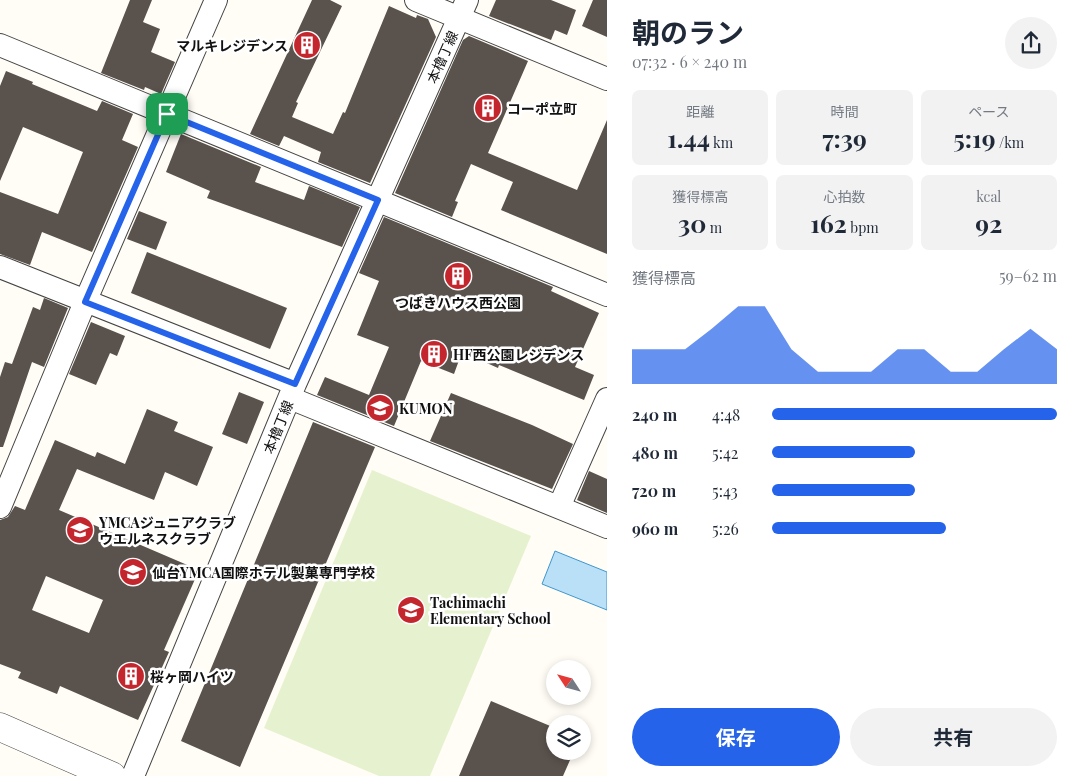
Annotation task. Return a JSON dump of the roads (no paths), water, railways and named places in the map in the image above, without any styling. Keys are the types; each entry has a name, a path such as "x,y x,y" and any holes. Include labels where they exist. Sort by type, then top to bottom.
{"street":[{"path":"0,506 85,302 216,0"},
{"path":"416,0 463,9 607,79"},
{"name":"本櫓丁線","path":"133,776 293,391 463,9"},
{"path":"0,45 607,295"},
{"path":"0,267 607,526"},
{"path":"559,507 607,399"},
{"path":"0,727 112,776"}],"water":[{"path":"555,551 607,572 607,610 542,584"}],"place":[{"name":"マルキレジデンス","path":"307,45"},
{"name":"コーポ立町","path":"488,108"},
{"name":"つばきハウス西公園","path":"458,276"},
{"name":"HF西公園レジデンス","path":"434,354"},
{"name":"KUMON","path":"380,408"},
{"name":"YMCAジュニアクラブ ウエルネスクラブ","path":"80,530"},
{"name":"仙台YMCA国際ホテル製菓専門学校","path":"133,572"},
{"name":"Tachimachi Elementary School","path":"411,610"},
{"name":"桜ヶ岡ハイツ","path":"131,676"}]}
